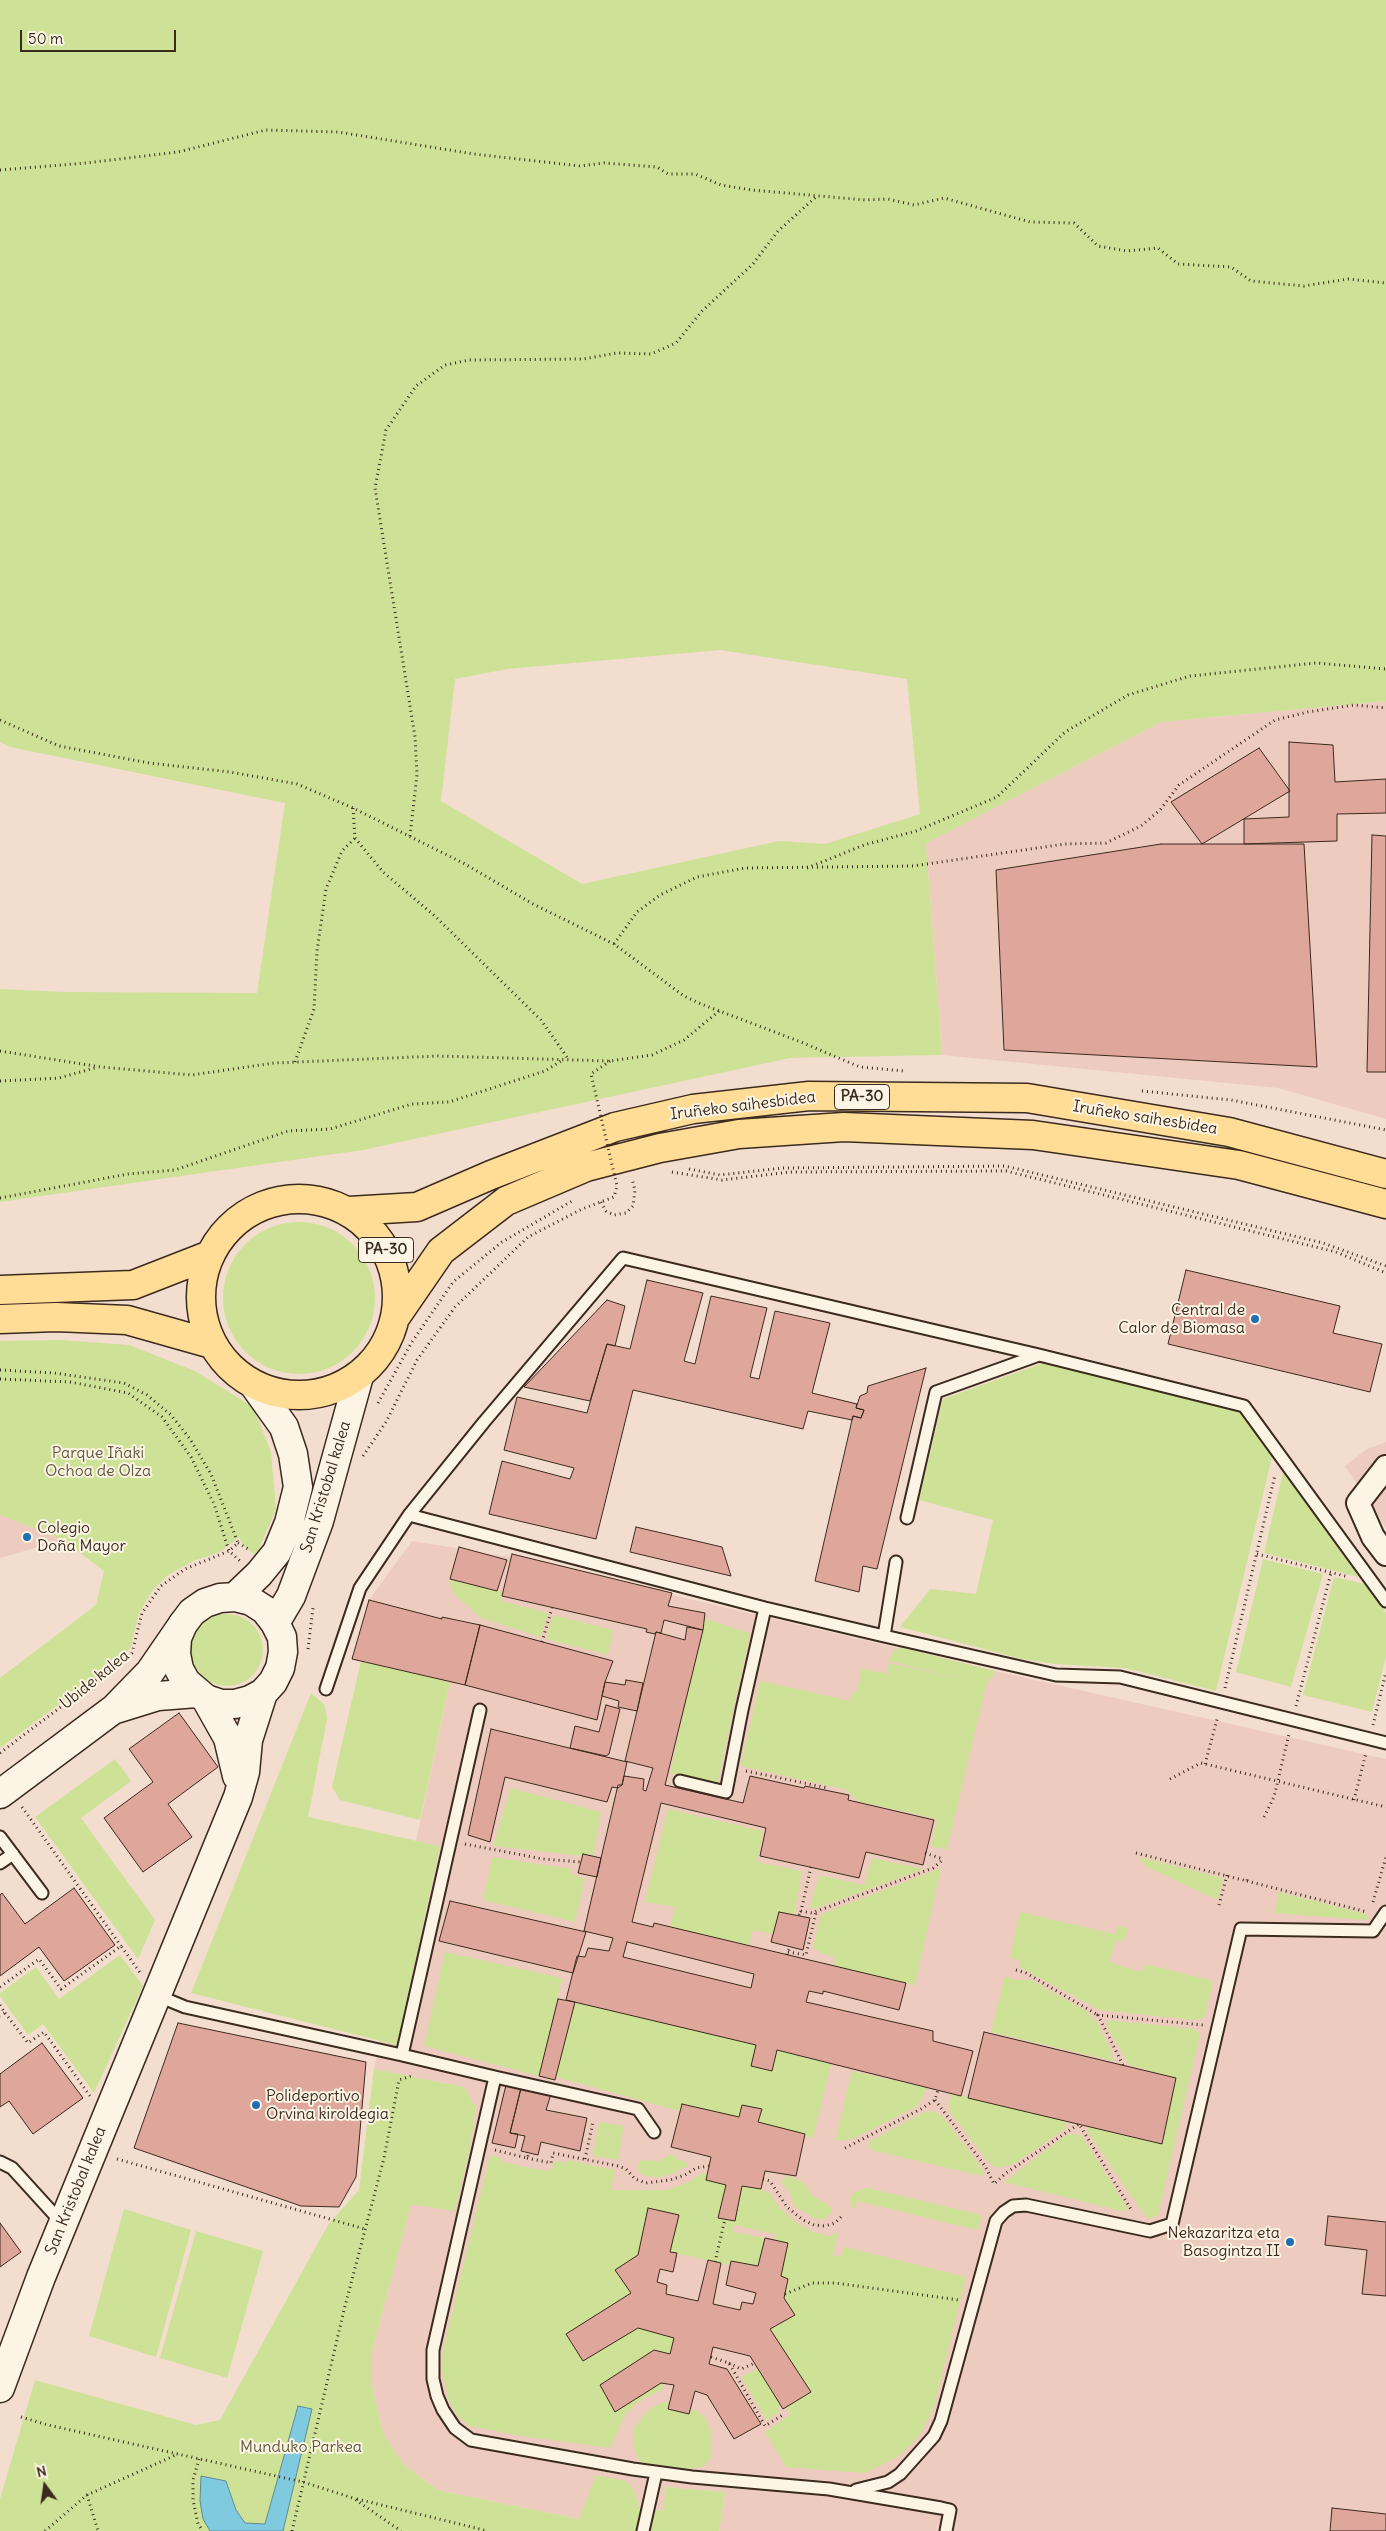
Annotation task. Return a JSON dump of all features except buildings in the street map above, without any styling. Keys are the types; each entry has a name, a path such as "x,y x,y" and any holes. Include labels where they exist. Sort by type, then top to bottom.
{"highway":[{"name":"Iruñeko saihesbidea","path":"348,1211 417,1207 491,1175 615,1127 693,1109 809,1096 1027,1098 1229,1132 1386,1174"},
{"name":"Iruñeko saihesbidea","path":"397,1315 441,1251 506,1201 586,1167 660,1148 739,1134 844,1127 1034,1135 1239,1165 1384,1204"},
{"name":"PA-30","path":"286,1199 318,1200 348,1211 373,1230 390,1255 398,1285 397,1315 389,1338 376,1359 359,1376 335,1389 308,1395 280,1394 254,1384 230,1368 212,1344 202,1315 201,1284 210,1255 228,1228 254,1208 286,1199"},
{"path":"0,1290 133,1285 210,1255"},
{"path":"0,1320 56,1317 127,1320 212,1344"}],"main road":[{"name":"San Kristobal kalea","path":"276,1622 291,1596 319,1521 359,1376"},
{"name":"San Kristobal kalea","path":"235,1597 259,1574 277,1552 289,1523 298,1487 293,1454 284,1427 254,1384"},
{"path":"201,1696 220,1704 235,1704 250,1700 262,1693 277,1675 284,1652 282,1637 276,1622 265,1610 251,1601 235,1597 220,1598 205,1603 192,1612 182,1624 177,1638 176,1654 178,1669 186,1682 201,1696 228,1738 240,1788"},
{"name":"Ubide kalea","path":"4,1791 114,1709 150,1672 182,1624"},
{"name":"San Kristobal kalea","path":"0,2388 63,2224 238,1797 245,1772 248,1740 262,1693"},
{"name":"Ubide kalea","path":"114,1709 158,1696 201,1696"}],"street":[{"path":"1386,1467 1358,1503 1373,1537 1386,1554"}],"lane":[{"path":"326,1689 360,1588 409,1515 484,1422 623,1258 1039,1355 1244,1406 1386,1601"},
{"path":"907,1518 936,1392 1039,1355"},
{"path":"409,1515 766,1608 884,1636 1056,1675 1120,1677 1386,1743"},
{"path":"884,1636 896,1562"},
{"path":"680,1781 726,1792 766,1608"},
{"path":"402,2055 480,1710"},
{"path":"0,1837 42,1893"},
{"path":"0,1863 12,1854"},
{"path":"496,2077 433,2350 433,2379 437,2396 455,2428 471,2440 656,2473 829,2489 860,2490 888,2482 911,2463 934,2436 946,2404 972,2303 996,2221 1013,2206 1026,2204 1150,2231 1172,2224 1241,1929 1373,1930 1386,1912"},
{"path":"156,1994 185,2007 638,2109 654,2132"},
{"path":"0,2162 12,2168 63,2224"},
{"path":"643,2531 656,2473"},
{"path":"829,2489 950,2510 946,2531"}],"path":[{"path":"0,170 67,165 178,152 266,130 338,132 474,154 570,165 604,163 657,168 668,174 694,174 721,185 752,190 818,196 888,199 914,205 944,198 1030,222 1074,223 1098,246 1127,251 1158,248 1178,264 1231,267 1251,281 1304,286 1348,279 1386,282"},
{"path":"410,836 417,774 415,737 375,488 386,430 416,386 445,365 469,360 583,360 617,353 651,354 676,343 702,311 753,264 778,231 818,196"},
{"path":"804,869 864,845 916,831 996,797 1065,732 1128,695 1190,676 1316,663 1386,669"},
{"path":"614,944 637,912 660,895 697,877 745,868 804,869 913,866 1065,844 1106,843 1141,826 1160,810 1179,785 1275,720 1308,712 1354,705 1386,708"},
{"path":"0,720 59,746 149,763 230,772 297,784 353,808 410,836 465,864 533,904 614,944 684,996 719,1011 684,1040 652,1056 610,1061 438,1056 295,1062 192,1075 101,1066 0,1050"},
{"path":"353,808 355,838 383,872 436,917 541,1020 570,1060"},
{"path":"295,1062 314,1009 317,951 326,889 342,851 355,838"},
{"path":"0,1198 128,1174 176,1170 288,1131 330,1129 412,1104 458,1100 545,1071 562,1060"},
{"path":"360,1465 386,1422 417,1360 455,1307 528,1237 582,1209 614,1197 617,1186 590,1074 610,1061"},
{"path":"0,1081 59,1078 101,1066"},
{"path":"669,1166 676,1167"},
{"path":"683,1168 720,1175 783,1168 1005,1166 1323,1243 1386,1266"},
{"path":"668,1172 722,1180 790,1172 1006,1171 1336,1252 1386,1273"},
{"path":"601,1202 606,1211 614,1215 626,1213 634,1206 635,1190 631,1176 641,1175"},
{"path":"614,1181 622,1179"},
{"path":"377,1405 412,1342 453,1282 502,1242 580,1196"},
{"name":"Ubide kalea","path":"0,1370 54,1373 124,1383 147,1395 171,1416 190,1440 211,1474 238,1542 229,1551 185,1569 161,1586 142,1613 132,1653 0,1753"},
{"path":"0,1379 70,1382 128,1393 162,1417 191,1457 211,1496 229,1551 259,1574"},
{"path":"364,1456 368,1437"},
{"path":"1205,1764 1222,1702 1280,1455"},
{"path":"1256,1554 1331,1573 1274,1797 1264,1817"},
{"path":"542,1642 552,1608"},
{"path":"1170,1779 1201,1762 1386,1808"},
{"path":"731,1768 828,1788"},
{"path":"4,1791 156,1994"},
{"path":"451,1838 466,1844 543,1859 581,1862"},
{"path":"1136,1853 1247,1879 1370,1913"},
{"path":"801,1911 816,1912 933,1868 944,1859 925,1854"},
{"path":"1372,1904 1386,1857"},
{"path":"800,1915 811,1867"},
{"path":"1220,1904 1227,1875"},
{"path":"790,1947 788,1953 806,1955 816,1912"},
{"path":"0,1988 39,1959 61,1989 121,1946"},
{"path":"1016,1970 1026,1973 1098,2015 1206,2026"},
{"path":"0,2005 28,2043 44,2032 106,2118"},
{"path":"0,2016 6,2013"},
{"path":"1098,2015 1123,2064"},
{"path":"292,2531 301,2482 384,2158 399,2080 411,2076"},
{"path":"845,2148 935,2100 938,2090"},
{"path":"935,2100 985,2166 994,2184 1006,2173 1079,2124 1136,2218"},
{"path":"585,2159 593,2122"},
{"path":"491,2150 551,2163 553,2153 618,2166 626,2169 635,2179 646,2183 685,2176 696,2168 709,2166"},
{"path":"527,2158 529,2153"},
{"path":"117,2159 365,2229"},
{"path":"763,2179 770,2182 787,2207 803,2220 814,2225 826,2226 835,2223 841,2217"},
{"path":"714,2262 725,2219"},
{"path":"785,2294 812,2283 835,2282 938,2295 972,2303"},
{"path":"711,2357 729,2362 742,2369 754,2363"},
{"path":"729,2362 765,2426 784,2414"},
{"path":"21,2417 48,2426 301,2482 354,2498 488,2531"},
{"path":"45,2531 86,2495 178,2454"},
{"path":"199,2459 193,2480 193,2500 198,2524 203,2531"},
{"path":"86,2495 98,2531"},
{"path":"354,2498 402,2531"}],"shaded area":[{"path":"1386,701 1386,1119 1278,1088 942,1055 926,843 1161,722"},
{"path":"1386,1442 1386,1528 1345,1466 1367,1449"},
{"name":"Colegio Doña Mayor","path":"0,1515 63,1540 0,1558"},
{"path":"412,1541 511,1557 995,1671 1386,1759 1386,2531 937,2531 938,2524 936,2531 719,2531 725,2492 666,2487 664,2511 639,2507 635,2492 579,2519 437,2490 403,2464 383,2433 372,2386 372,2352 411,2203 470,2147 476,2107 464,2087 374,2069 380,2041 397,2044 440,1846 416,1841 450,1682 352,1659 369,1600"}],"green space":[{"path":"0,0 1386,0 1386,701 1161,722 926,843 942,1055 790,1058 363,1150 0,1202 0,989 64,992 257,993 285,803 10,747 0,742","holes":["720,650 907,679 920,814 825,844 779,841 582,884 441,801 455,679 507,669"]},
{"path":"299,1222 314,1223 328,1228 353,1244 369,1269 374,1283 374,1313 369,1327 353,1352 328,1368 314,1373 299,1374 284,1373 270,1368 245,1352 229,1327 224,1313 223,1298 224,1283 229,1269 245,1244 270,1228 284,1223"},
{"name":"Parque Iñaki Ochoa de Olza","path":"61,1340 129,1345 195,1371 253,1407 271,1452 276,1509 256,1556 243,1545 239,1537 220,1552 193,1561 168,1575 153,1590 139,1613 131,1646 125,1655 0,1748 0,1678 96,1605 104,1571 63,1540 0,1515 0,1341"},
{"path":"1043,1363 1240,1410 1272,1457 1216,1691 1125,1668 1055,1664 1022,1659 900,1627 930,1589 976,1594 993,1520 919,1500 943,1399"},
{"path":"1283,1472 1359,1577 1264,1553"},
{"path":"1263,1559 1323,1574 1291,1687 1236,1672"},
{"path":"1334,1577 1365,1584 1386,1613 1386,1656 1372,1712 1303,1695"},
{"path":"449,1580 502,1592 501,1601 548,1613 541,1637 481,1618 454,1594"},
{"path":"227,1614 247,1620 257,1630 263,1650 257,1670 247,1680 227,1686 207,1680 197,1670 191,1650 197,1630 207,1620"},
{"path":"553,1615 613,1630 608,1655 546,1639"},
{"path":"705,1619 750,1633 717,1785 670,1773"},
{"path":"899,1647 995,1671 992,1679 989,1679 986,1686 947,1849 931,1847 937,1819 857,1801 847,1790 741,1766 760,1681 851,1701 852,1692 857,1692 861,1668 887,1674 889,1663 963,1680 889,1661 894,1649 897,1650"},
{"path":"361,1661 450,1682 420,1820 340,1800 332,1787"},
{"path":"311,1693 325,1705 327,1719 308,1817 440,1846 397,2045 191,1993"},
{"path":"115,1759 131,1781 81,1818 155,1920 138,1959 35,1817"},
{"path":"511,1788 601,1812 593,1857 493,1846"},
{"path":"668,1809 763,1831 757,1862 802,1871 794,1914 779,1912 773,1934 753,1930 749,1945 670,1927 675,1907 645,1902"},
{"path":"492,1857 571,1869 571,1874 585,1879 575,1922 483,1900"},
{"path":"1139,1857 1223,1878 1218,1900 1145,1866"},
{"path":"872,1858 924,1869 814,1909 810,1907 819,1875 864,1885"},
{"path":"941,1868 915,1985 834,1966 835,1957 823,1954 813,1948 820,1917 824,1913"},
{"path":"1279,1892 1366,1914 1369,1919 1274,1913"},
{"path":"1020,1912 1114,1934 1118,1926 1128,1928 1124,1941 1116,1940 1110,1962 1137,1971 1144,1970 1145,1964 1213,1981 1205,2016 1202,2019 1193,2020 1100,2010 1019,1967 1020,1961 1010,1957"},
{"path":"445,1952 562,1978 539,2076 424,2046"},
{"path":"120,1955 143,1986 94,2093 43,2024 28,2035 0,1996 0,1993 36,1967 59,1999"},
{"path":"1005,1976 1014,1980 1031,1980 1085,2010 1097,2023 1111,2050 1113,2061 991,2032"},
{"path":"575,2002 756,2045 751,2066 771,2071 777,2050 831,2064 813,2138 758,2122 761,2109 743,2105 739,2117 682,2104 680,2111 556,2077"},
{"path":"1109,2020 1194,2029 1200,2034 1158,2215 1149,2219 1087,2131 1088,2127 1162,2144 1176,2078 1129,2065 1107,2027 1106,2024"},
{"name":"Munduko Parkea","path":"374,2069 464,2087 476,2107 470,2147 455,2211 411,2204 372,2352 372,2386 383,2433 403,2464 437,2490 579,2519 596,2475 626,2481 635,2492 639,2507 663,2511 666,2487 725,2492 719,2531 0,2531 0,2499 35,2380 196,2425 220,2420 328,2225 359,2190"},
{"path":"852,2071 927,2088 918,2106 853,2139 839,2141 836,2139"},
{"path":"951,2093 1063,2120 1066,2122 1065,2129 1014,2164 998,2168 990,2164 949,2111"},
{"path":"934,2111 943,2117 981,2167 984,2172 982,2176 868,2148 869,2142 922,2113"},
{"path":"599,2122 624,2126 618,2160 593,2156"},
{"path":"1077,2134 1083,2138 1124,2203 1127,2208 1125,2212 1004,2182 1066,2135"},
{"path":"672,2154 677,2159 686,2162 688,2168 681,2168 671,2175 660,2177 645,2176 639,2172 637,2166 641,2160 658,2161"},
{"path":"490,2155 501,2158 502,2162 545,2171 552,2169 555,2160 567,2163 568,2160 615,2170 611,2189 615,2190 666,2190 685,2184 701,2174 707,2173 706,2180 726,2185 718,2218 735,2221 742,2186 761,2189 771,2194 777,2205 795,2222 813,2232 829,2236 838,2232 833,2256 841,2256 844,2247 966,2277 934,2407 925,2426 913,2443 897,2457 865,2473 786,2467 765,2432 790,2415 786,2407 811,2392 770,2329 795,2315 784,2298 788,2279 781,2276 788,2243 774,2240 775,2234 734,2225 733,2232 765,2238 758,2266 732,2261 730,2265 670,2252 648,2209 638,2255 615,2270 631,2293 566,2334 583,2361 638,2328 674,2338 670,2354 654,2350 600,2385 616,2411 661,2383 665,2388 639,2401 625,2415 610,2448 521,2436 469,2426 456,2414 448,2398 442,2371 443,2351"},
{"path":"787,2176 802,2181 813,2196 831,2207 832,2213 826,2218 816,2219 794,2206 790,2193 781,2182"},
{"path":"867,2188 982,2215 978,2230 857,2201 855,2209 851,2207 850,2198 855,2192"},
{"path":"124,2209 191,2230 156,2357 89,2336"},
{"path":"196,2231 263,2251 227,2378 160,2358"},
{"path":"758,2369 781,2406 777,2408 780,2412 767,2421 741,2377"},
{"path":"663,2402 669,2402 668,2409 689,2414 690,2408 704,2416 711,2431 712,2448 711,2457 703,2467 680,2469 649,2465 641,2462 637,2456 633,2443 634,2428 651,2408"}],"water":[{"path":"298,2406 312,2409 283,2531 210,2531 203,2519 200,2501 201,2476 226,2481 236,2510 245,2523 265,2524"}],"place":[{"name":"Central de Calor de Biomasa","path":"1255,1319"},
{"name":"Colegio Doña Mayor","path":"27,1537"},
{"name":"Polideportivo Orvina kiroldegia","path":"256,2105"},
{"name":"Nekazaritza eta Basogintza II","path":"1290,2242"}]}
